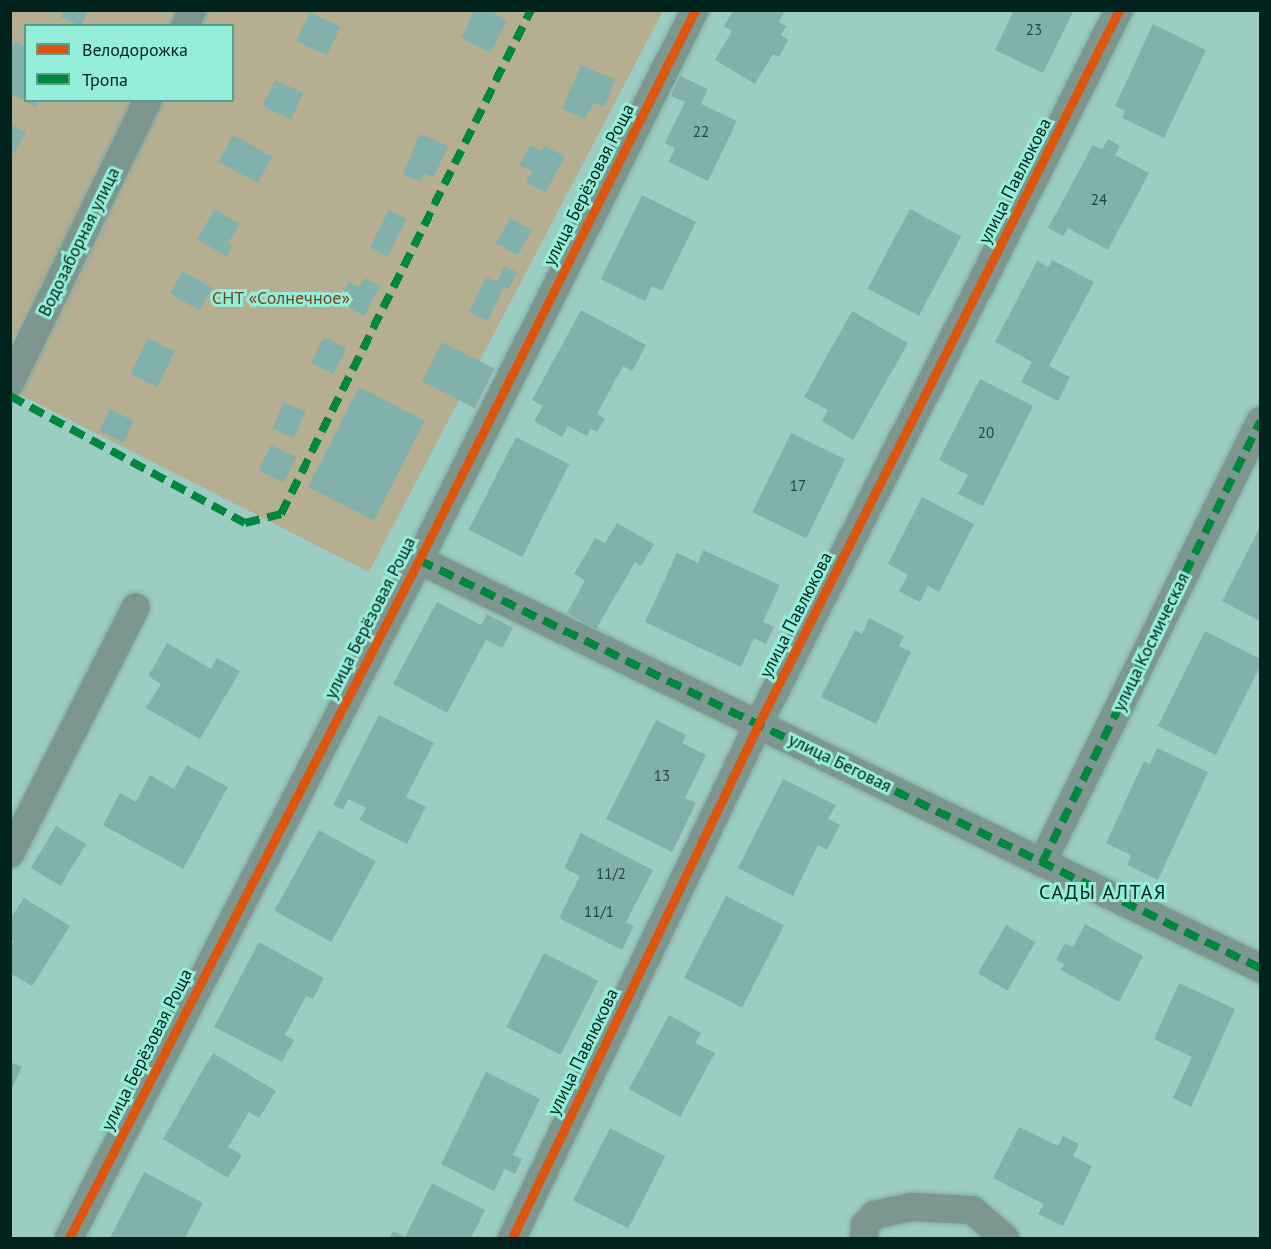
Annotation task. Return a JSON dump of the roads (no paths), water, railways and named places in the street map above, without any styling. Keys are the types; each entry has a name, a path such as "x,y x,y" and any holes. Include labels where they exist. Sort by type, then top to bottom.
{"street":[{"path":"186,24 192,10"},
{"name":"улица Берёзовая Роща","path":"69,1239 419,560 695,10"},
{"name":"улица Павлюкова","path":"512,1239 759,723 1119,10"},
{"name":"Водозаборная улица","path":"10,383 147,102"},
{"name":"улица Космическая","path":"1042,863 1260,421"},
{"name":"улица Беговая","path":"419,560 759,723 1260,969"},
{"path":"10,854 136,607"},
{"path":"864,1239 865,1226 874,1215 912,1207 972,1210 1005,1239"}],"district":[{"name":"САДЫ АЛТАЯ","path":"1103,892"}],"park label":[{"name":"СНТ «Солнечное»","path":"281,298"}]}
